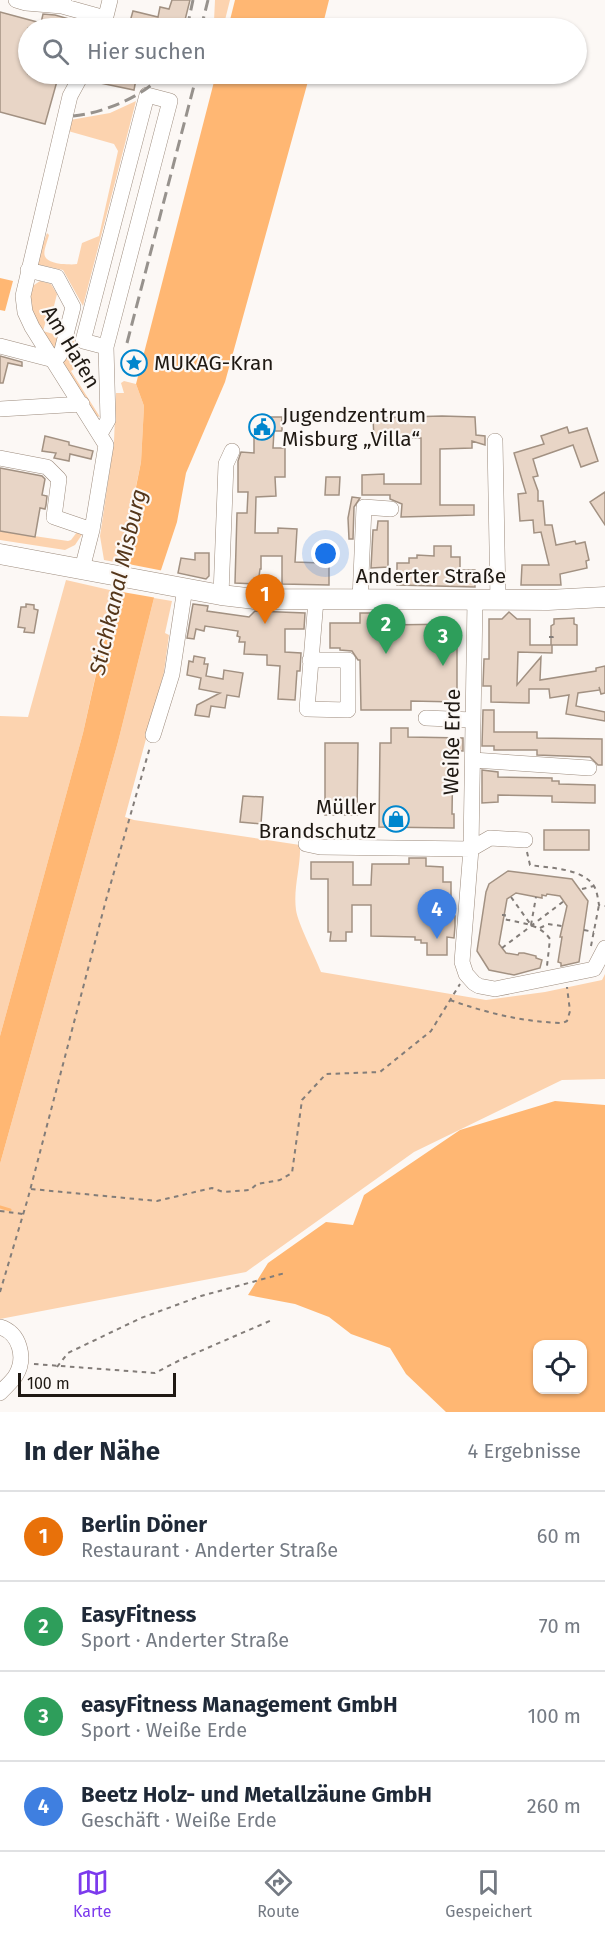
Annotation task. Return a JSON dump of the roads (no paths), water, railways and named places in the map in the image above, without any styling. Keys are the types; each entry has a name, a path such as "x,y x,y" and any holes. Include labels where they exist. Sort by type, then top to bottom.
{"main road":[{"name":"Anderter Straße","path":"0,554 221,596 255,599 571,600 605,597"}],"street":[{"path":"16,0 63,3"},
{"path":"46,0 63,3 94,18"},
{"path":"105,18 110,0"},
{"name":"Am Hafen","path":"77,84 70,96 23,296 25,312 32,327 106,445 92,530 82,569"},
{"path":"100,434 108,420 106,347 170,101 147,95 83,341 106,347"},
{"path":"0,346 54,360 62,350 73,307 57,277 28,270"},
{"path":"0,409 82,404"},
{"path":"495,441 498,600"},
{"path":"221,596 226,464 232,451"},
{"path":"0,458 47,467 58,479 54,517 92,530"},
{"path":"360,600 364,507 391,509"},
{"path":"153,735 172,674 176,587"},
{"path":"310,660 316,600"},
{"name":"Weiße Erde","path":"475,600 471,849 462,963 466,974 478,986 495,989 594,969 598,948"},
{"path":"426,718 473,720"},
{"path":"473,760 589,768"},
{"path":"306,844 320,847 471,849 490,838 525,840"},
{"path":"0,1327 12,1335 20,1346 22,1362 15,1376 0,1393"}],"water":[{"path":"235,0 329,0 324,18 230,18"},
{"name":"Stichkanal Misburg","path":"213,84 307,84 225,382 186,473 177,522 161,570 118,742 0,1164 0,1036 83,733 121,562 141,462 144,406 136,384"},
{"path":"0,278 13,281 5,311 0,310"},
{"path":"555,1101 605,1105 605,1412 446,1412 406,1374 390,1348 351,1334 329,1317 295,1304 248,1295 268,1263 326,1222 353,1225 364,1195 460,1130"}],"waterway":[{"path":"0,1207 10,1210"}],"railway":[{"path":"189,18 193,0"},
{"path":"204,18 208,0"},
{"path":"73,116 111,107 152,84"},
{"path":"127,343 194,84"}],"place":[{"name":"MUKAG-Kran","path":"134,363"},
{"name":"Jugendzentrum Misburg „Villa“","path":"262,427"},
{"name":"Berlin Döner","path":"265,624"},
{"name":"EasyFitness","path":"386,654"},
{"name":"easyFitness Management GmbH","path":"443,666"},
{"name":"Müller Brandschutz","path":"396,819"},
{"name":"Beetz Holz- und Metallzäune GmbH","path":"437,939"}]}
